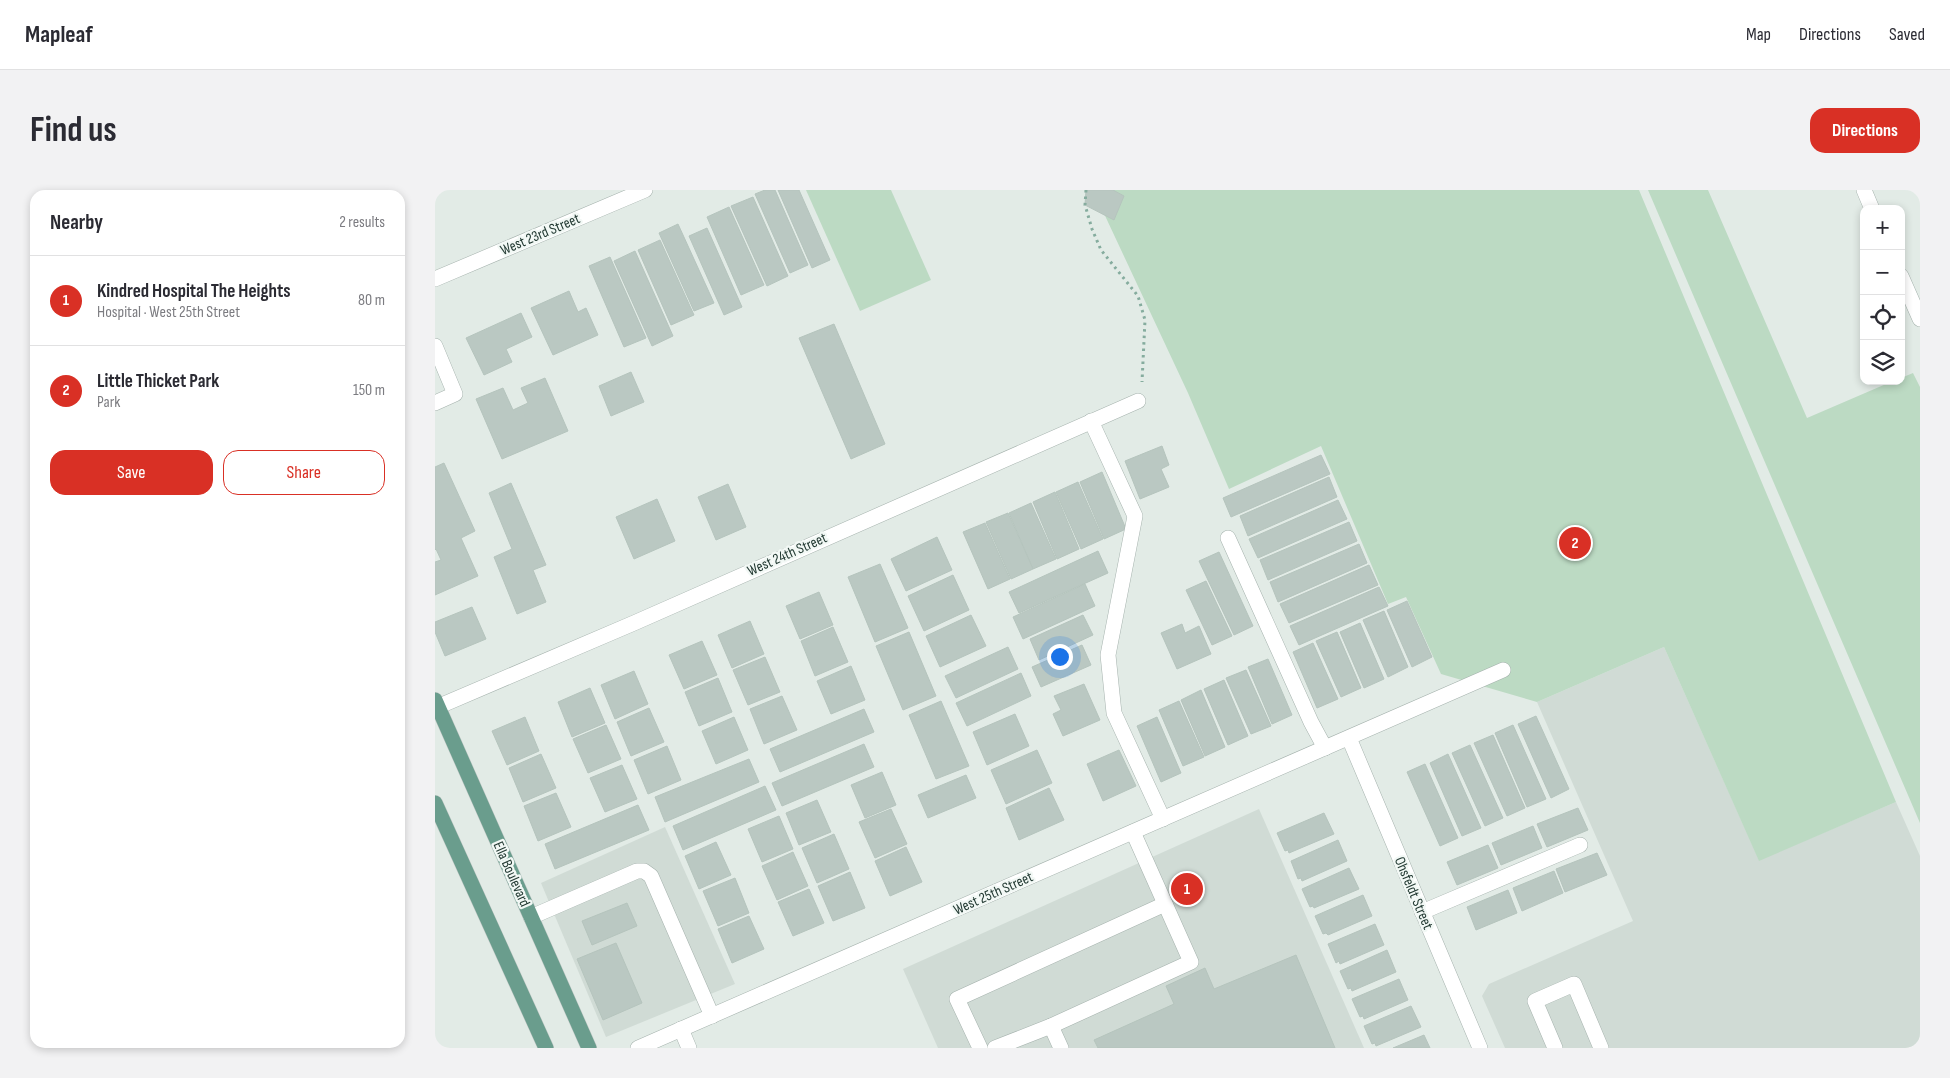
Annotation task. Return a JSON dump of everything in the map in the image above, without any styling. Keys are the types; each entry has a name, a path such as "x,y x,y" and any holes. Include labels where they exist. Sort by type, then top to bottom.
{"main road":[{"name":"Ella Boulevard","path":"436,705 589,1048"},
{"path":"435,803 546,1048"}],"street":[{"name":"West 23rd Street","path":"435,279 645,190"},
{"path":"1864,190 1870,205"},
{"path":"1905,285 1920,319"},
{"path":"435,346 455,394 435,403"},
{"name":"West 24th Street","path":"436,705 634,623 1138,401"},
{"path":"1091,421 1135,516 1108,655 1114,713 1163,819"},
{"path":"1228,538 1311,722 1325,748"},
{"name":"West 25th Street","path":"638,1048 1503,670"},
{"name":"Ohsfeldt Street","path":"1349,738 1480,1048"},
{"path":"995,1048 1051,1026 1191,962 1133,832"},
{"path":"1422,912 1580,845"},
{"path":"531,917 637,871 648,873 651,876 712,1016"},
{"path":"980,1048 957,999 1165,904"},
{"path":"1555,1048 1535,1001 1574,984 1601,1048"},
{"path":"1051,1026 1061,1048"},
{"path":"681,1029 689,1048"}],"path":[{"path":"1086,190 1085,205 1101,250 1138,296 1145,320 1142,384 1138,401"}],"shaded area":[{"path":"1664,647 1759,860 1896,802 1920,856 1920,1048 1505,1048 1482,996 1489,984 1633,921 1537,702"},
{"path":"1259,809 1364,1048 938,1048 903,969"},
{"path":"665,827 735,984 606,1037 541,883"}],"green space":[{"path":"806,190 891,190 931,280 860,311"},
{"path":"1093,190 1639,190 1896,802 1759,861 1664,647 1537,702 1441,674 1406,597 1388,604 1321,446 1229,489 1188,393"},
{"path":"1648,190 1708,190 1807,418 1884,385 1905,385 1905,376 1913,373 1920,387 1920,823"}],"building":[{"path":"765,190 775,190 808,265 790,273 755,194"},
{"path":"778,190 799,190 830,260 812,268"},
{"path":"1086,190 1113,190 1124,196 1114,220 1085,205"},
{"path":"753,197 788,276 767,286 731,206"},
{"path":"729,207 764,285 741,295 707,217"},
{"path":"678,224 714,303 694,311 659,233"},
{"path":"707,228 742,307 724,315 689,236"},
{"path":"660,240 694,315 671,325 638,250"},
{"path":"635,251 673,336 652,346 614,261"},
{"path":"610,257 646,338 624,347 589,266"},
{"path":"569,291 578,312 586,308 598,335 553,355 531,308"},
{"path":"521,313 532,337 506,349 512,362 484,375 466,338"},
{"path":"834,324 885,444 851,459 799,338"},
{"path":"631,372 644,402 611,416 599,386"},
{"path":"545,378 568,431 502,459 476,399 503,388 513,410 528,403 521,388"},
{"path":"1162,446 1169,465 1161,469 1169,487 1140,499 1125,461"},
{"path":"1321,455 1330,474 1231,517 1223,498"},
{"path":"444,463 475,531 461,538 478,576 435,595 435,562 441,560 435,550 435,467"},
{"path":"1102,472 1126,529 1104,539 1080,482"},
{"path":"1329,477 1337,497 1248,536 1240,516"},
{"path":"1078,482 1103,539 1081,549 1056,492"},
{"path":"511,483 546,565 533,570 546,602 517,614 494,557 512,549 489,493"},
{"path":"728,484 746,527 716,540 698,497"},
{"path":"1055,492 1079,549 1057,559 1033,502"},
{"path":"657,499 675,541 634,559 616,517"},
{"path":"1338,500 1347,519 1258,558 1249,539"},
{"path":"1031,503 1056,559 1033,569 1009,513"},
{"path":"1008,513 1033,569 1011,579 986,522"},
{"path":"1349,522 1357,541 1268,580 1260,560"},
{"path":"985,523 1010,579 988,589 963,532"},
{"path":"937,537 952,570 906,591 891,559"},
{"path":"1359,544 1367,563 1278,602 1270,582"},
{"path":"1098,551 1108,573 1019,613 1009,592"},
{"path":"1219,552 1253,626 1234,635 1199,561"},
{"path":"880,564 908,628 875,642 848,577"},
{"path":"1369,565 1378,585 1289,623 1280,604"},
{"path":"953,575 969,610 924,631 908,596"},
{"path":"1206,581 1232,636 1212,645 1186,590"},
{"path":"1085,584 1095,606 1023,639 1013,617"},
{"path":"1379,587 1388,606 1299,645 1290,626"},
{"path":"819,592 833,625 800,639 786,606"},
{"path":"1407,601 1432,657 1412,667 1387,610"},
{"path":"472,607 486,639 445,656 435,632 435,622"},
{"path":"1384,611 1408,667 1388,677 1363,620"},
{"path":"971,615 986,646 940,667 926,636"},
{"path":"1083,615 1093,635 1039,660 1030,639"},
{"path":"750,621 764,654 732,668 718,635"},
{"path":"1360,623 1384,679 1364,688 1340,632"},
{"path":"1182,624 1185,633 1199,626 1211,654 1177,669 1161,633"},
{"path":"833,627 848,662 815,676 801,641"},
{"path":"909,632 936,696 903,710 876,646"},
{"path":"1337,632 1361,688 1341,697 1316,641"},
{"path":"702,641 717,675 684,689 669,655"},
{"path":"1313,643 1338,699 1317,708 1293,652"},
{"path":"1082,645 1091,665 1041,687 1032,667"},
{"path":"1008,647 1018,669 956,698 945,676"},
{"path":"765,657 780,692 748,705 733,670"},
{"path":"1268,659 1292,715 1272,724 1248,667"},
{"path":"851,666 865,700 831,714 817,681"},
{"path":"1246,670 1271,726 1251,734 1226,678"},
{"path":"634,671 648,704 615,719 601,685"},
{"path":"1021,673 1031,696 967,726 956,703"},
{"path":"718,678 732,712 699,726 685,692"},
{"path":"1224,680 1248,736 1228,745 1204,689"},
{"path":"1084,684 1100,720 1063,736 1053,714 1061,710 1054,696"},
{"path":"590,688 605,723 572,737 558,702"},
{"path":"1201,690 1225,747 1205,756 1181,700"},
{"path":"782,696 797,730 764,744 750,709"},
{"path":"941,701 969,766 936,779 909,715"},
{"path":"1179,701 1204,757 1183,766 1159,710"},
{"path":"649,708 664,742 631,756 617,722"},
{"path":"864,709 874,732 780,772 770,749"},
{"path":"1015,714 1029,746 987,765 973,732"},
{"path":"1536,716 1569,789 1551,798 1518,724"},
{"path":"525,717 539,751 507,765 492,731"},
{"path":"734,717 748,750 716,764 702,731"},
{"path":"1157,717 1181,773 1161,782 1137,726"},
{"path":"606,725 621,759 588,773 573,739"},
{"path":"1513,725 1546,799 1527,807 1495,733"},
{"path":"1493,735 1525,808 1507,816 1474,743"},
{"path":"864,744 874,767 782,806 772,783"},
{"path":"1470,745 1503,818 1485,826 1452,753"},
{"path":"667,746 681,780 648,794 634,760"},
{"path":"1037,750 1052,783 1006,804 991,770"},
{"path":"1119,750 1136,786 1103,801 1087,764"},
{"path":"541,754 556,788 523,802 509,768"},
{"path":"1448,754 1481,828 1462,836 1430,763"},
{"path":"749,759 759,782 665,822 655,797"},
{"path":"1425,764 1458,838 1440,846 1407,772"},
{"path":"622,765 637,799 605,812 590,778"},
{"path":"882,772 896,805 865,818 851,785"},
{"path":"966,775 976,798 928,818 918,795"},
{"path":"765,786 776,810 683,850 673,826"},
{"path":"1049,788 1064,820 1019,840 1006,808"},
{"path":"556,793 571,827 538,841 524,806"},
{"path":"817,800 831,832 799,845 786,813"},
{"path":"638,805 649,830 555,869 545,844"},
{"path":"1578,808 1588,830 1547,847 1537,824"},
{"path":"891,809 907,844 875,858 859,822"},
{"path":"1324,813 1334,834 1289,853 1288,850 1285,851 1277,833"},
{"path":"779,816 793,849 762,862 748,829"},
{"path":"1533,826 1542,848 1501,865 1492,843"},
{"path":"834,834 849,869 817,883 802,848"},
{"path":"1338,840 1347,861 1302,881 1301,878 1298,879 1291,861"},
{"path":"716,842 731,875 699,889 685,856"},
{"path":"1488,845 1498,868 1457,885 1447,862"},
{"path":"906,847 922,882 890,896 875,861"},
{"path":"793,852 808,886 777,900 762,866"},
{"path":"1597,853 1607,875 1565,892 1556,869"},
{"path":"1349,868 1359,889 1314,908 1313,906 1310,907 1302,889"},
{"path":"1554,871 1563,893 1522,911 1513,888"},
{"path":"850,872 865,908 833,921 818,886"},
{"path":"735,878 749,913 718,926 703,891"},
{"path":"809,889 824,923 793,936 778,902"},
{"path":"1508,890 1517,913 1476,930 1467,907"},
{"path":"1363,895 1372,916 1328,935 1326,933 1323,934 1315,916"},
{"path":"627,903 637,926 592,945 582,921"},
{"path":"749,916 764,949 732,963 718,929"},
{"path":"1375,924 1384,945 1340,964 1339,961 1336,963 1328,944"},
{"path":"616,943 642,1003 603,1020 577,959"},
{"path":"1387,950 1396,972 1352,991 1351,988 1348,989 1340,971"},
{"path":"1296,955 1335,1048 1098,1048 1094,1040 1174,1004 1166,986 1205,968 1214,989"},
{"path":"1399,979 1408,1000 1364,1019 1363,1016 1360,1017 1352,999"},
{"path":"1411,1006 1421,1027 1376,1046 1375,1043 1372,1044 1364,1026"},
{"path":"1424,1035 1430,1048 1393,1048"}],"place":[{"name":"Little Thicket Park","path":"1575,543"},
{"name":"Kindred Hospital The Heights","path":"1187,889"}]}
